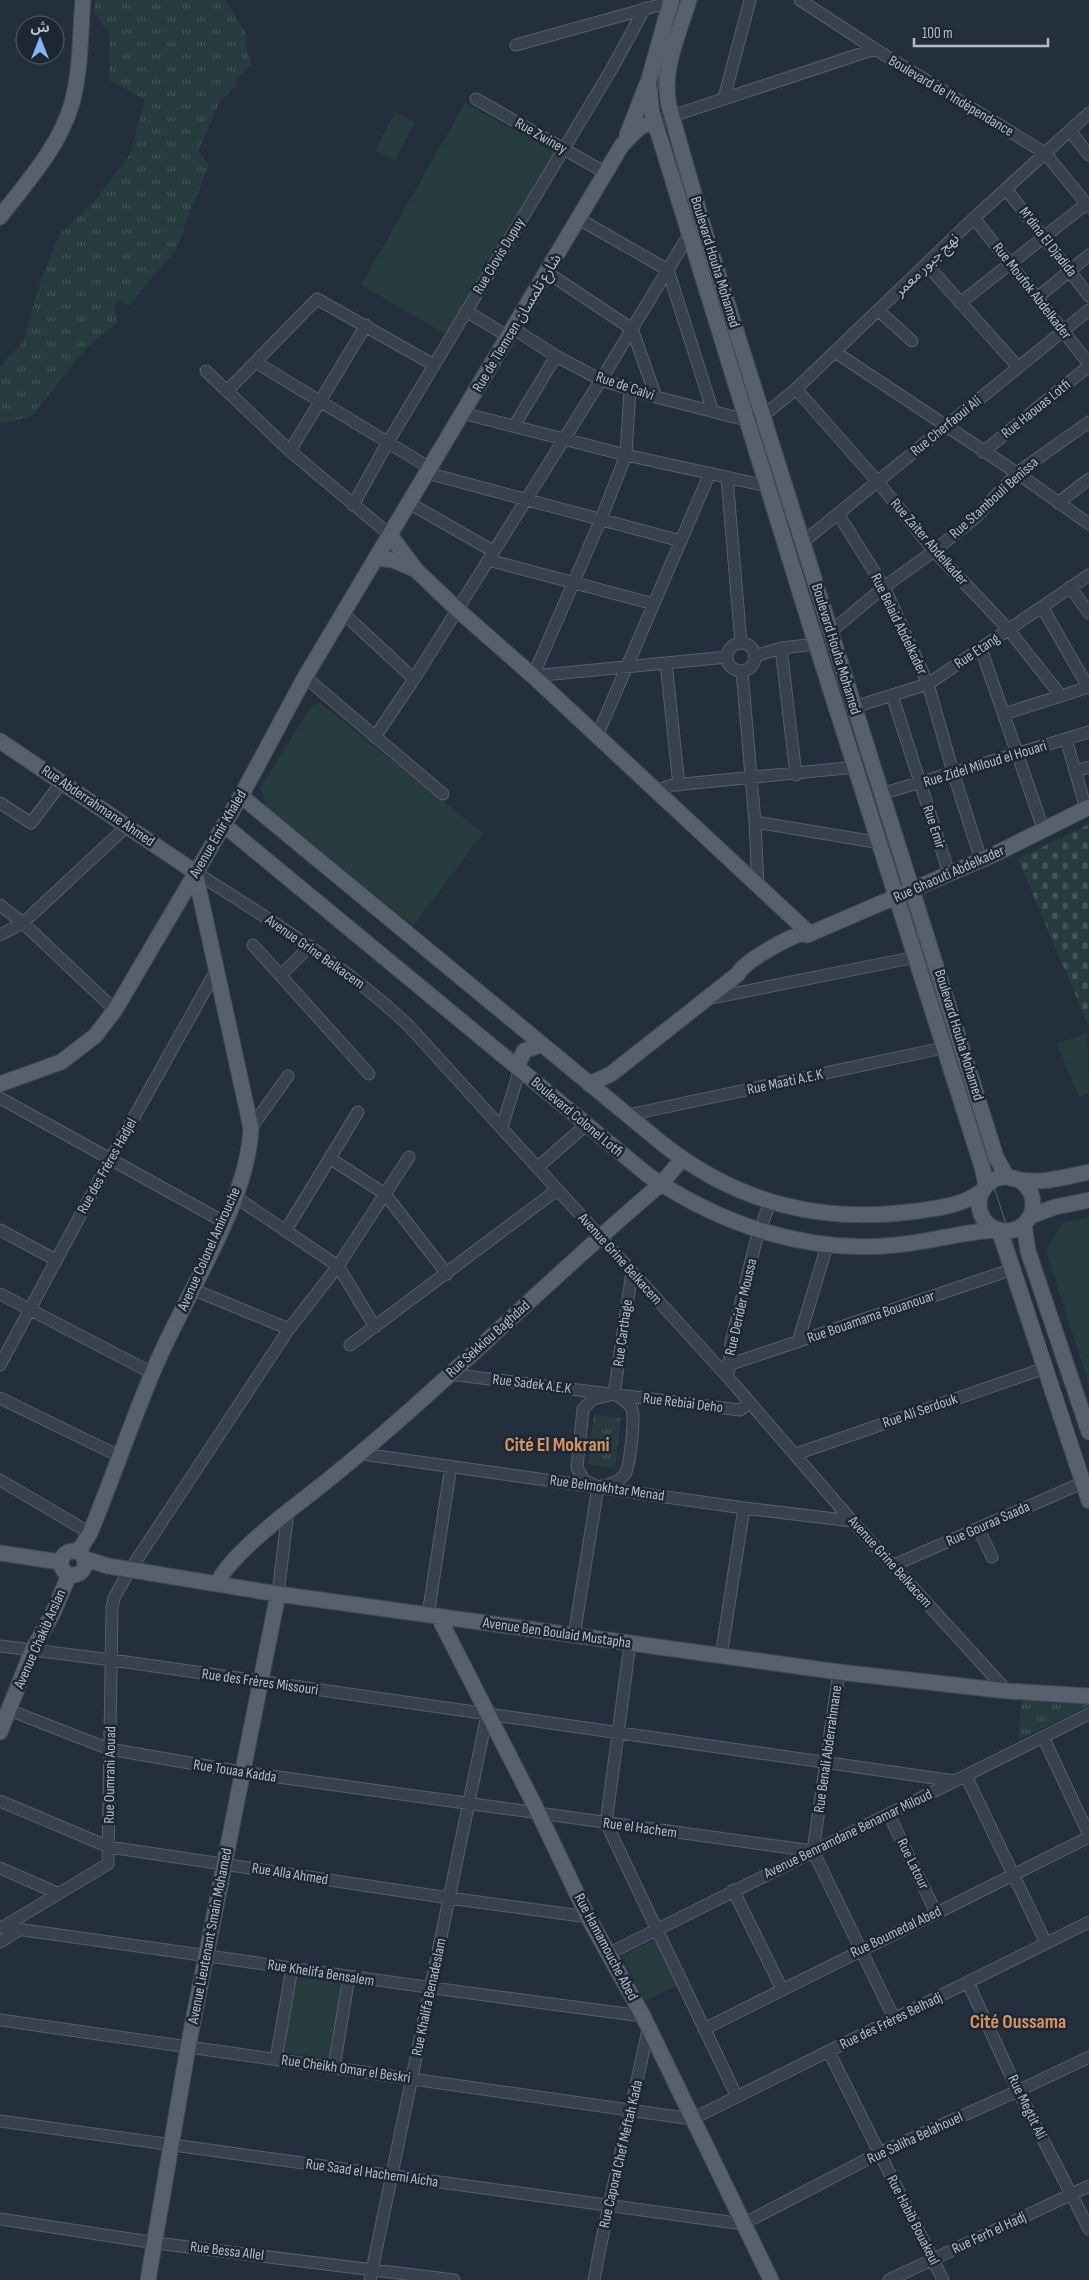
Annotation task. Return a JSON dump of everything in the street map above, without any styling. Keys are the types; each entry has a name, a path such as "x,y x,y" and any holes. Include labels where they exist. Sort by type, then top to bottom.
{"main road":[{"path":"0,217 52,147 66,118 76,85 83,0"},
{"name":"Boulevard Houha Mohamed","path":"688,0 666,78 666,93 671,115 704,229 996,1157 1003,1172 1011,1178"},
{"path":"622,145 648,83 671,1"},
{"name":"Boulevard Houha Mohamed","path":"648,83 654,122 816,644 898,896 943,1048 983,1170 985,1187"},
{"name":"Rue de Tlemcen شارع تلمسان","path":"390,535 548,273 622,145 640,127 654,122"},
{"path":"390,535 416,570 533,676 758,885 808,934"},
{"name":"Avenue Emir Khaled","path":"0,1084 61,1062 95,1036 115,1010 241,796 305,677 390,535"},
{"path":"377,558 393,560 416,570"},
{"name":"Rue Abderrahmane Ahmed","path":"0,740 195,872"},
{"path":"241,796 540,1045 682,1159 712,1178 770,1202 826,1214 878,1215 952,1204 973,1197 996,1179 1011,1178 1038,1182 1089,1172"},
{"name":"Rue Ghaouti Abdelkader","path":"595,1088 602,1087 612,1074 738,974 745,966 792,938 808,934 950,874 1044,831 1088,808"},
{"name":"Boulevard Colonel Lotfi","path":"224,824 586,1125 655,1180 718,1215 759,1231 827,1246 856,1248 898,1245 971,1232 999,1230"},
{"name":"Avenue Colonel Amirouche","path":"75,1564 90,1533 121,1457 152,1373 224,1222 250,1145 251,1128 195,872"},
{"path":"503,1055 516,1049 524,1031"},
{"path":"518,1068 524,1051 540,1045"},
{"path":"655,1180 682,1159"},
{"path":"1011,1178 1021,1182 1028,1189 1033,1205 1027,1220 1028,1251 1089,1432"},
{"name":"Rue Sekkiou Baghdad","path":"218,1583 220,1576 231,1564 288,1511 362,1454 600,1236 647,1196 655,1180"},
{"path":"985,1187 979,1202 982,1216 992,1227 999,1230 1012,1230 1027,1220 1054,1207 1089,1200"},
{"path":"999,1230 1089,1501"},
{"name":"Avenue Ben Boulaid Mustapha","path":"0,1553 75,1564 132,1569 278,1594 839,1672 1007,1691 1089,1696"},
{"name":"Avenue Chakib Arslan","path":"0,1732 32,1651 53,1613 75,1564"},
{"name":"Avenue Lieutenant Smain Mohamed","path":"148,2280 156,2243 170,2145 188,2046 278,1594"},
{"name":"Rue Hamamouche Abed","path":"433,1615 539,1814 588,1917 646,2023 771,2280"}],"street":[{"path":"631,12 634,0"},
{"path":"724,98 750,0"},
{"name":"Boulevard de l'Indépendance","path":"800,0 875,49 1045,153 1088,206"},
{"path":"516,46 671,1"},
{"name":"Rue Clovis Dupuy","path":"353,505 388,442 645,8"},
{"path":"654,122 875,49"},
{"name":"Rue Zwiney","path":"476,99 606,173"},
{"name":"نهج جبور معمر","path":"764,416 796,389 974,218 1089,113"},
{"path":"1070,130 1089,155"},
{"name":"M'dina El Djadida","path":"1006,189 1089,296"},
{"path":"960,303 1044,236 1088,206"},
{"name":"Rue Moufok Abdelkader","path":"974,218 1038,297 1089,365"},
{"path":"579,219 668,270 713,412"},
{"path":"375,737 458,610 490,555 526,501 690,233"},
{"path":"1038,297 1089,254"},
{"path":"927,265 1018,368"},
{"path":"548,273 632,329 656,397"},
{"path":"228,390 317,299 434,365"},
{"name":"Rue Cherfaoui Ali","path":"803,542 1089,310"},
{"name":"Rue de Calvi","path":"466,311 601,380 656,397 746,420"},
{"path":"879,311 912,341"},
{"path":"290,451 366,326"},
{"path":"835,352 1017,473 1089,524"},
{"path":"514,426 556,356"},
{"path":"256,363 388,442 428,470 526,501 681,541"},
{"name":"Rue Haouas Lotfi","path":"983,452 1089,365"},
{"path":"206,371 290,451 390,535"},
{"path":"630,389 626,455 601,519 572,582 533,676 727,657"},
{"name":"Rue Zaiter Abdelkader","path":"796,389 877,481 934,551 1009,630 1061,696"},
{"path":"462,414 626,455 767,486"},
{"path":"746,420 764,416"},
{"name":"Rue Stambouli Benïssa","path":"816,644 884,587 934,551 975,518 1017,473 1089,422"},
{"path":"597,736 710,473"},
{"path":"727,478 741,643"},
{"path":"1058,503 1089,479"},
{"path":"409,503 490,555 572,582 654,604"},
{"name":"Rue Belaid Abdelkader","path":"838,514 884,587 928,684 981,860"},
{"name":"Rue Etang","path":"854,707 928,684 1089,575"},
{"path":"1070,587 1089,613"},
{"path":"1004,714 1089,687 1042,607"},
{"path":"343,613 414,679"},
{"path":"741,643 749,646 755,656 753,664 742,671 732,668 727,657 730,649 741,643"},
{"path":"755,656 781,648 816,644"},
{"path":"781,648 796,775"},
{"path":"981,648 1044,831"},
{"path":"666,663 679,785"},
{"path":"742,671 755,822 758,885"},
{"path":"305,677 443,794"},
{"name":"Rue Emir","path":"892,695 950,874"},
{"name":"Rue Zidel Miloud el Houari","path":"881,794 1089,732"},
{"path":"1066,739 1088,808"},
{"path":"655,791 679,785 796,775 857,767"},
{"path":"1075,771 1089,767"},
{"path":"0,803 31,823 62,782"},
{"path":"755,822 881,843"},
{"path":"0,935 23,923 127,826"},
{"name":"Avenue Grine Belkacem","path":"195,872 310,946 379,998 409,1026 733,1383 852,1521 1007,1691"},
{"path":"0,905 23,923 115,1010"},
{"path":"253,946 369,1074"},
{"path":"281,975 310,946"},
{"path":"707,999 916,957"},
{"name":"Rue des Frères Hadjel","path":"0,1365 110,1160 217,969"},
{"name":"Rue Maati A.E.K","path":"628,1115 943,1048"},
{"path":"502,1127 518,1068"},
{"path":"251,1128 288,1076"},
{"path":"0,1098 224,1222"},
{"path":"286,1230 358,1112"},
{"path":"538,1167 586,1125"},
{"name":"Rue Oumrani Aouad","path":"2,1927 108,1864 112,1608 114,1598 289,1329 338,1266 409,1157"},
{"path":"331,1159 385,1194 447,1274"},
{"path":"350,1345 557,1190"},
{"path":"234,1196 338,1266 375,1326"},
{"name":"Rue Derider Moussa","path":"733,1383 728,1365 730,1351 759,1231 770,1202"},
{"path":"0,1230 56,1260"},
{"path":"798,1342 827,1246"},
{"name":"Rue Bouamama Bouanouar","path":"728,1365 1013,1268"},
{"name":"Rue Carthage","path":"614,1394 632,1272"},
{"path":"192,1288 289,1329"},
{"path":"0,1294 152,1373"},
{"path":"707,1355 721,1359 730,1351"},
{"name":"Rue Ali Serdouk","path":"796,1454 1045,1368"},
{"name":"Rue Sadek A.E.K","path":"449,1374 614,1394"},
{"path":"614,1394 629,1404 633,1416 628,1466 620,1479 598,1487 584,1480 577,1468 576,1461 583,1409 593,1399 614,1394"},
{"name":"Rue Rebiai Deho","path":"614,1394 740,1410 749,1403"},
{"path":"0,1398 121,1457"},
{"name":"Rue Belmokhtar Menad","path":"362,1454 744,1508 852,1521"},
{"path":"433,1615 451,1466"},
{"path":"0,1480 90,1533"},
{"name":"Rue Gouraa Saada","path":"894,1565 1082,1483"},
{"path":"574,1636 598,1487"},
{"path":"721,1656 744,1508"},
{"path":"278,1594 288,1511"},
{"path":"978,1528 992,1557"},
{"path":"630,1644 606,1824 737,2097"},
{"name":"Rue des Frères Missouri","path":"0,1646 112,1660 955,1781"},
{"name":"Rue Benali Abderrahmane","path":"813,1851 839,1672"},
{"name":"Rue Touaa Kadda","path":"9,1710 110,1749 242,1772 468,1805"},
{"name":"Avenue Benramdane Benamar Miloud","path":"608,1954 1089,1714"},
{"name":"Rue Khalifa Benadeslam","path":"372,2274 411,2078 432,1990 487,1715"},
{"path":"1043,1737 1089,1836"},
{"path":"966,1776 1046,1943"},
{"name":"Rue Alla Ahmed","path":"0,1801 109,1847 588,1917"},
{"name":"Rue el Hachem","path":"468,1805 813,1851"},
{"name":"Rue Latour","path":"889,1815 936,1912"},
{"name":"Rue Boumedal Abed","path":"704,2029 1089,1836"},
{"path":"813,1851 894,2018"},
{"path":"0,1868 57,1893"},
{"path":"733,1890 782,1989"},
{"name":"Rue des Frères Belhadj","path":"692,2119 1089,1922"},
{"name":"Rue Khelifa Bensalem","path":"2,1927 206,1954 646,2023"},
{"path":"0,1942 19,1930"},
{"path":"276,2059 292,1968"},
{"path":"334,2067 350,1977"},
{"name":"Rue Megtit Ali","path":"968,1983 1018,2091 1089,2229"},
{"name":"Rue Cheikh Omar el Beskri","path":"0,2020 692,2119"},
{"name":"Rue Caporal Chef Meftah Kada","path":"594,2280 608,2204 632,2109 646,2023"},
{"name":"Rue Habib Bouakeul","path":"829,2052 943,2280"},
{"name":"Rue Saliha Belahouel","path":"743,2224 879,2153 1018,2091 1089,2056"},
{"name":"Rue Saad el Hachemi Aicha","path":"0,2121 743,2224"},
{"name":"Rue Ferh el Hadj","path":"889,2280 1089,2186"},
{"name":"Rue Bessa Allel","path":"0,2219 372,2274 454,2280"}],"green space":[{"path":"95,0 225,0 247,35 246,48 251,64 236,79 237,85 220,101 198,151 209,165 175,251 129,305 118,300 114,309 118,322 87,347 32,416 0,424 0,367 23,342 39,286 59,235 93,203 130,155 145,100 110,80 109,32 94,13"},
{"path":"465,103 558,154 449,336 361,285"},
{"path":"395,112 415,123 395,160 375,150"},
{"path":"320,703 483,833 413,926 266,805 260,788 312,705"},
{"path":"1089,824 1089,1027 1018,859"},
{"path":"1087,1033 1089,1093 1079,1097 1057,1044"},
{"path":"1089,1217 1089,1384 1046,1251 1062,1223"},
{"path":"594,1415 621,1418 615,1468 588,1464"},
{"path":"1022,1699 1089,1701 1089,1706 1018,1740"},
{"path":"656,1939 678,1985 645,2001 622,1956"},
{"path":"294,1972 345,1980 333,2060 281,2052"}],"tram line":[{"path":"679,0 666,42 660,70 657,98 658,113 979,1141 1089,1479"}],"district":[{"name":"Cité El Mokrani","path":"557,1445"},
{"name":"Cité Oussama","path":"1018,2022"}]}
